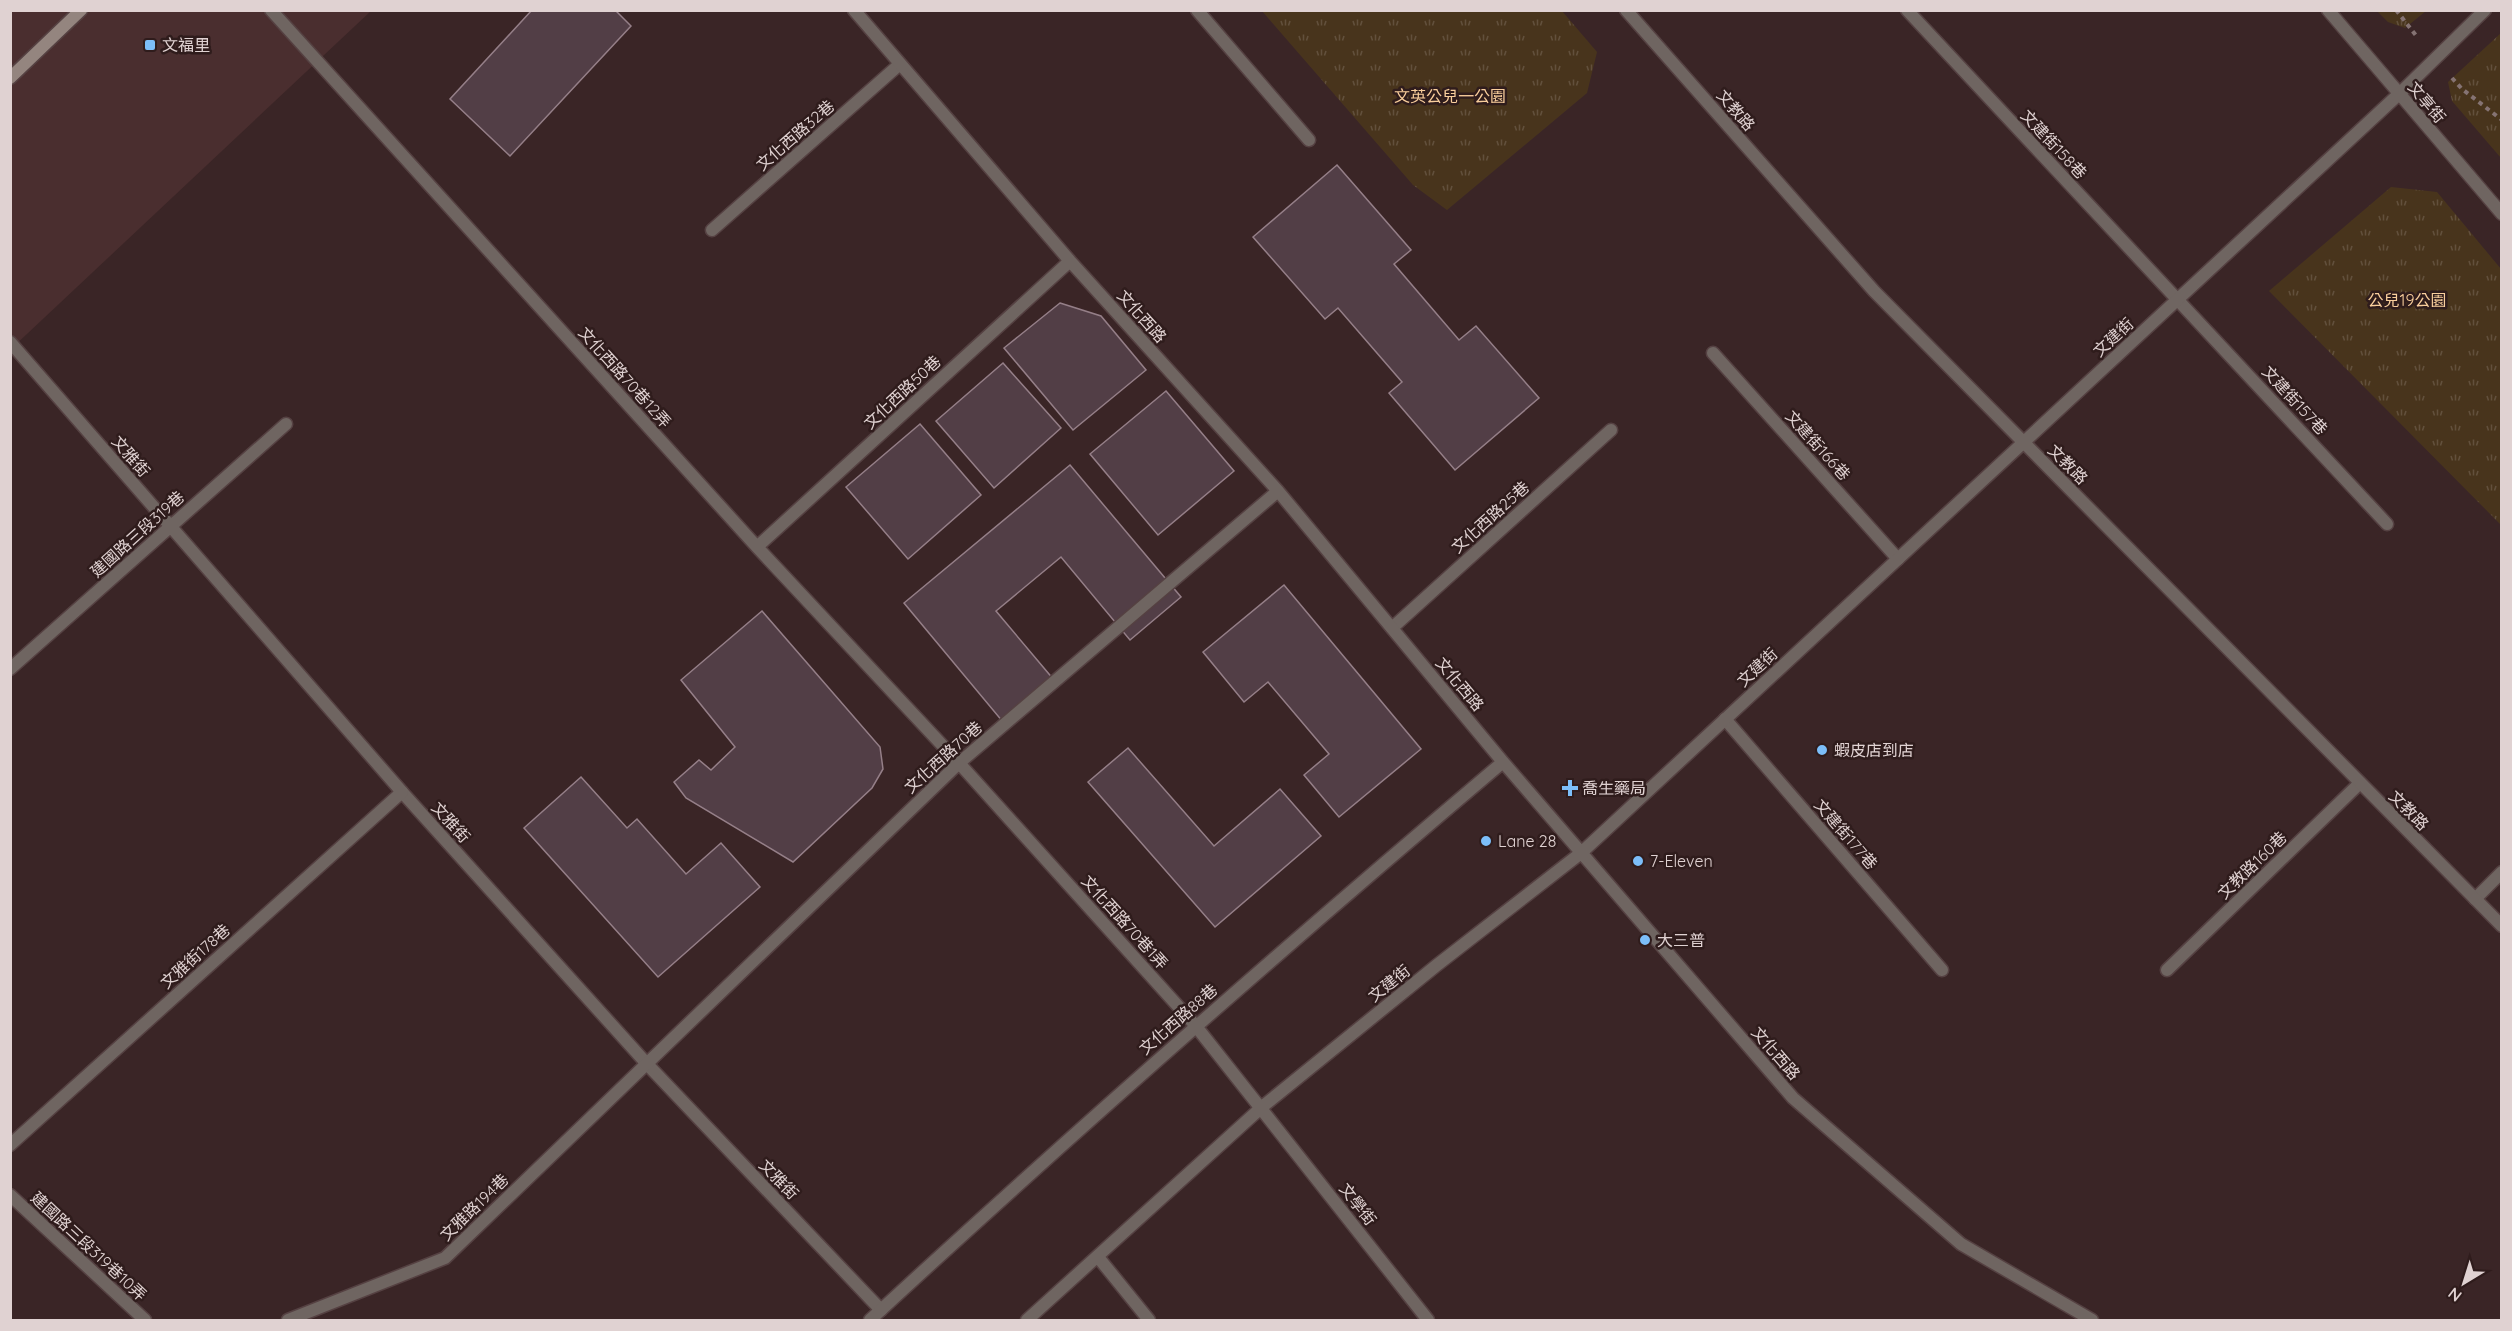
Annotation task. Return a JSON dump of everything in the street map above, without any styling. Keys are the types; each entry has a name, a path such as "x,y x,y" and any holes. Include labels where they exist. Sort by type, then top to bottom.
{"street":[{"path":"10,78 81,10"},
{"name":"文化西路70巷12弄","path":"271,10 757,548 958,763"},
{"name":"文化西路","path":"855,10 1070,261 1278,491 1503,762 1793,1098 1961,1244 2092,1320"},
{"path":"1197,10 1309,140"},
{"name":"文教路","path":"1626,10 1874,291 2502,926"},
{"name":"文建街158巷","path":"1907,10 2178,299"},
{"name":"文享街","path":"2328,10 2502,214"},
{"name":"文建街","path":"1027,1320 1262,1107 1437,965 1581,853 2399,94 2485,10"},
{"name":"文化西路32巷","path":"712,230 900,64"},
{"name":"文化西路50巷","path":"757,548 1070,261"},
{"name":"文建街157巷","path":"2178,299 2387,524"},
{"name":"文雅街","path":"10,342 402,792 646,1064 882,1310"},
{"name":"文建街166巷","path":"1713,353 1898,559"},
{"name":"建國路三段319巷","path":"10,669 286,424"},
{"name":"文化西路25巷","path":"1392,628 1611,429"},
{"name":"文化西路70巷","path":"646,1064 958,763 1278,491"},
{"name":"文建街177巷","path":"1725,719 1942,970"},
{"name":"文化西路88巷","path":"870,1320 1195,1025 1503,762"},
{"name":"文化西路70巷1弄","path":"958,763 1195,1025 1262,1107"},
{"name":"文教路160巷","path":"2167,970 2360,783"},
{"name":"文雅街178巷","path":"10,1146 402,792"},
{"path":"2475,899 2502,872"},
{"name":"文雅路194巷","path":"288,1320 445,1258 646,1064"},
{"name":"文學街","path":"1262,1107 1428,1320"},
{"name":"建國路三段319巷10弄","path":"10,1196 145,1320"},
{"path":"1098,1257 1149,1320"}],"path":[{"path":"2462,89 2502,120"}],"shaded area":[{"path":"11,11 371,11 11,349"}],"green space":[{"name":"文英公兒一公園","path":"1262,11 1562,11 1597,52 1587,93 1447,210 1413,185"},
{"path":"2377,11 2426,11 2405,28 2388,22"},
{"path":"2501,33 2501,158 2452,101 2448,82"},
{"name":"公兒19公園","path":"2391,187 2437,192 2501,269 2501,525 2269,291"}],"building":[{"path":"532,10 615,10 631,26 510,156 450,99"},
{"path":"1337,165 1411,250 1394,264 1459,340 1476,326 1539,398 1455,470 1389,393 1402,382 1338,308 1325,319 1253,237"},
{"path":"1060,303 1101,316 1146,370 1073,430 1004,348"},
{"path":"1003,363 1061,428 994,488 936,421"},
{"path":"1166,391 1234,471 1158,535 1090,454"},
{"path":"920,424 981,495 908,559 846,487"},
{"path":"1070,465 1181,597 1130,640 1061,557 996,611 1054,680 1003,722 904,603"},
{"path":"1284,585 1421,749 1339,817 1304,775 1329,754 1268,682 1244,702 1203,652"},
{"path":"762,611 880,747 883,769 872,788 793,862 686,798 674,782 699,760 711,770 735,747 681,680"},
{"path":"1128,748 1214,846 1280,789 1321,836 1215,927 1088,782"},
{"path":"581,777 627,828 637,819 686,874 721,843 760,887 658,977 524,828"}],"place":[{"name":"文福里","path":"150,45"},
{"name":"蝦皮店到店","path":"1822,750"},
{"name":"喬生藥局","path":"1570,788"},
{"name":"Lane 28","path":"1486,841"},
{"name":"7-Eleven","path":"1638,861"},
{"name":"大三普","path":"1645,940"}]}
